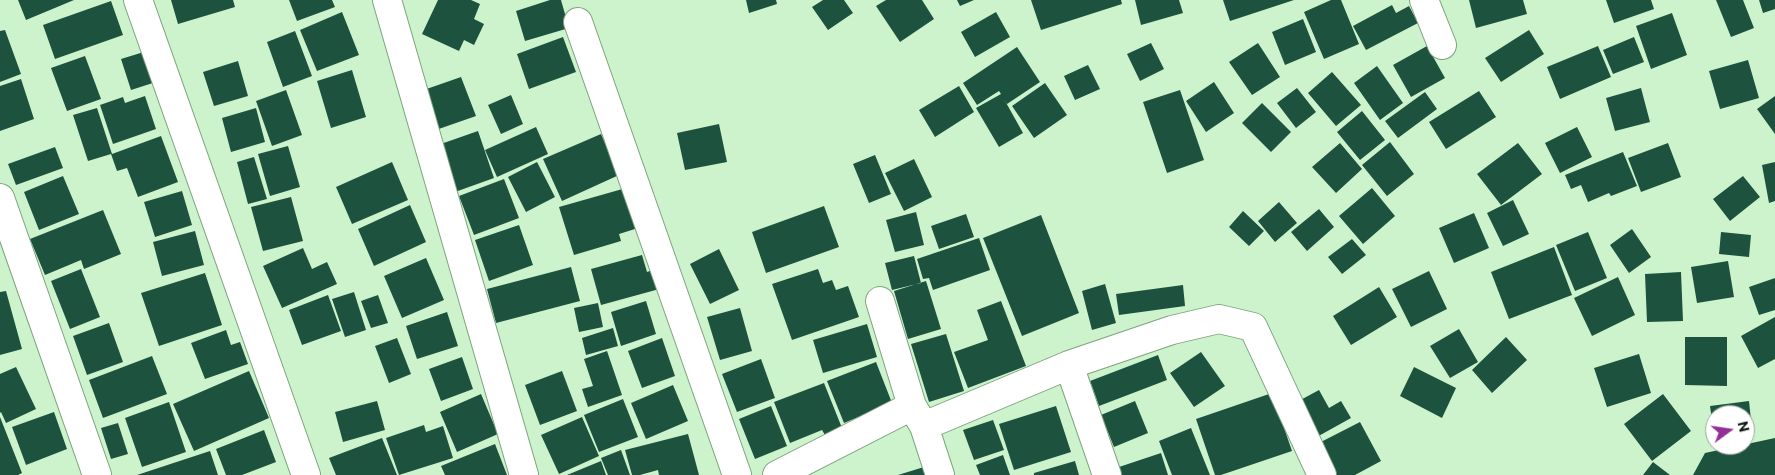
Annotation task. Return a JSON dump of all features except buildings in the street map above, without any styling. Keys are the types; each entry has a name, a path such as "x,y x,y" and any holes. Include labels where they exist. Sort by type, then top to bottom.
{"street":[{"path":"138,0 306,475"},
{"path":"387,0 524,475"},
{"path":"1424,0 1442,45"},
{"path":"578,22 737,475"},
{"path":"0,198 97,475"},
{"path":"880,301 918,416 940,475"},
{"path":"777,475 918,416 1172,330 1219,319 1253,327 1322,475"},
{"path":"1069,365 1107,475"}]}
